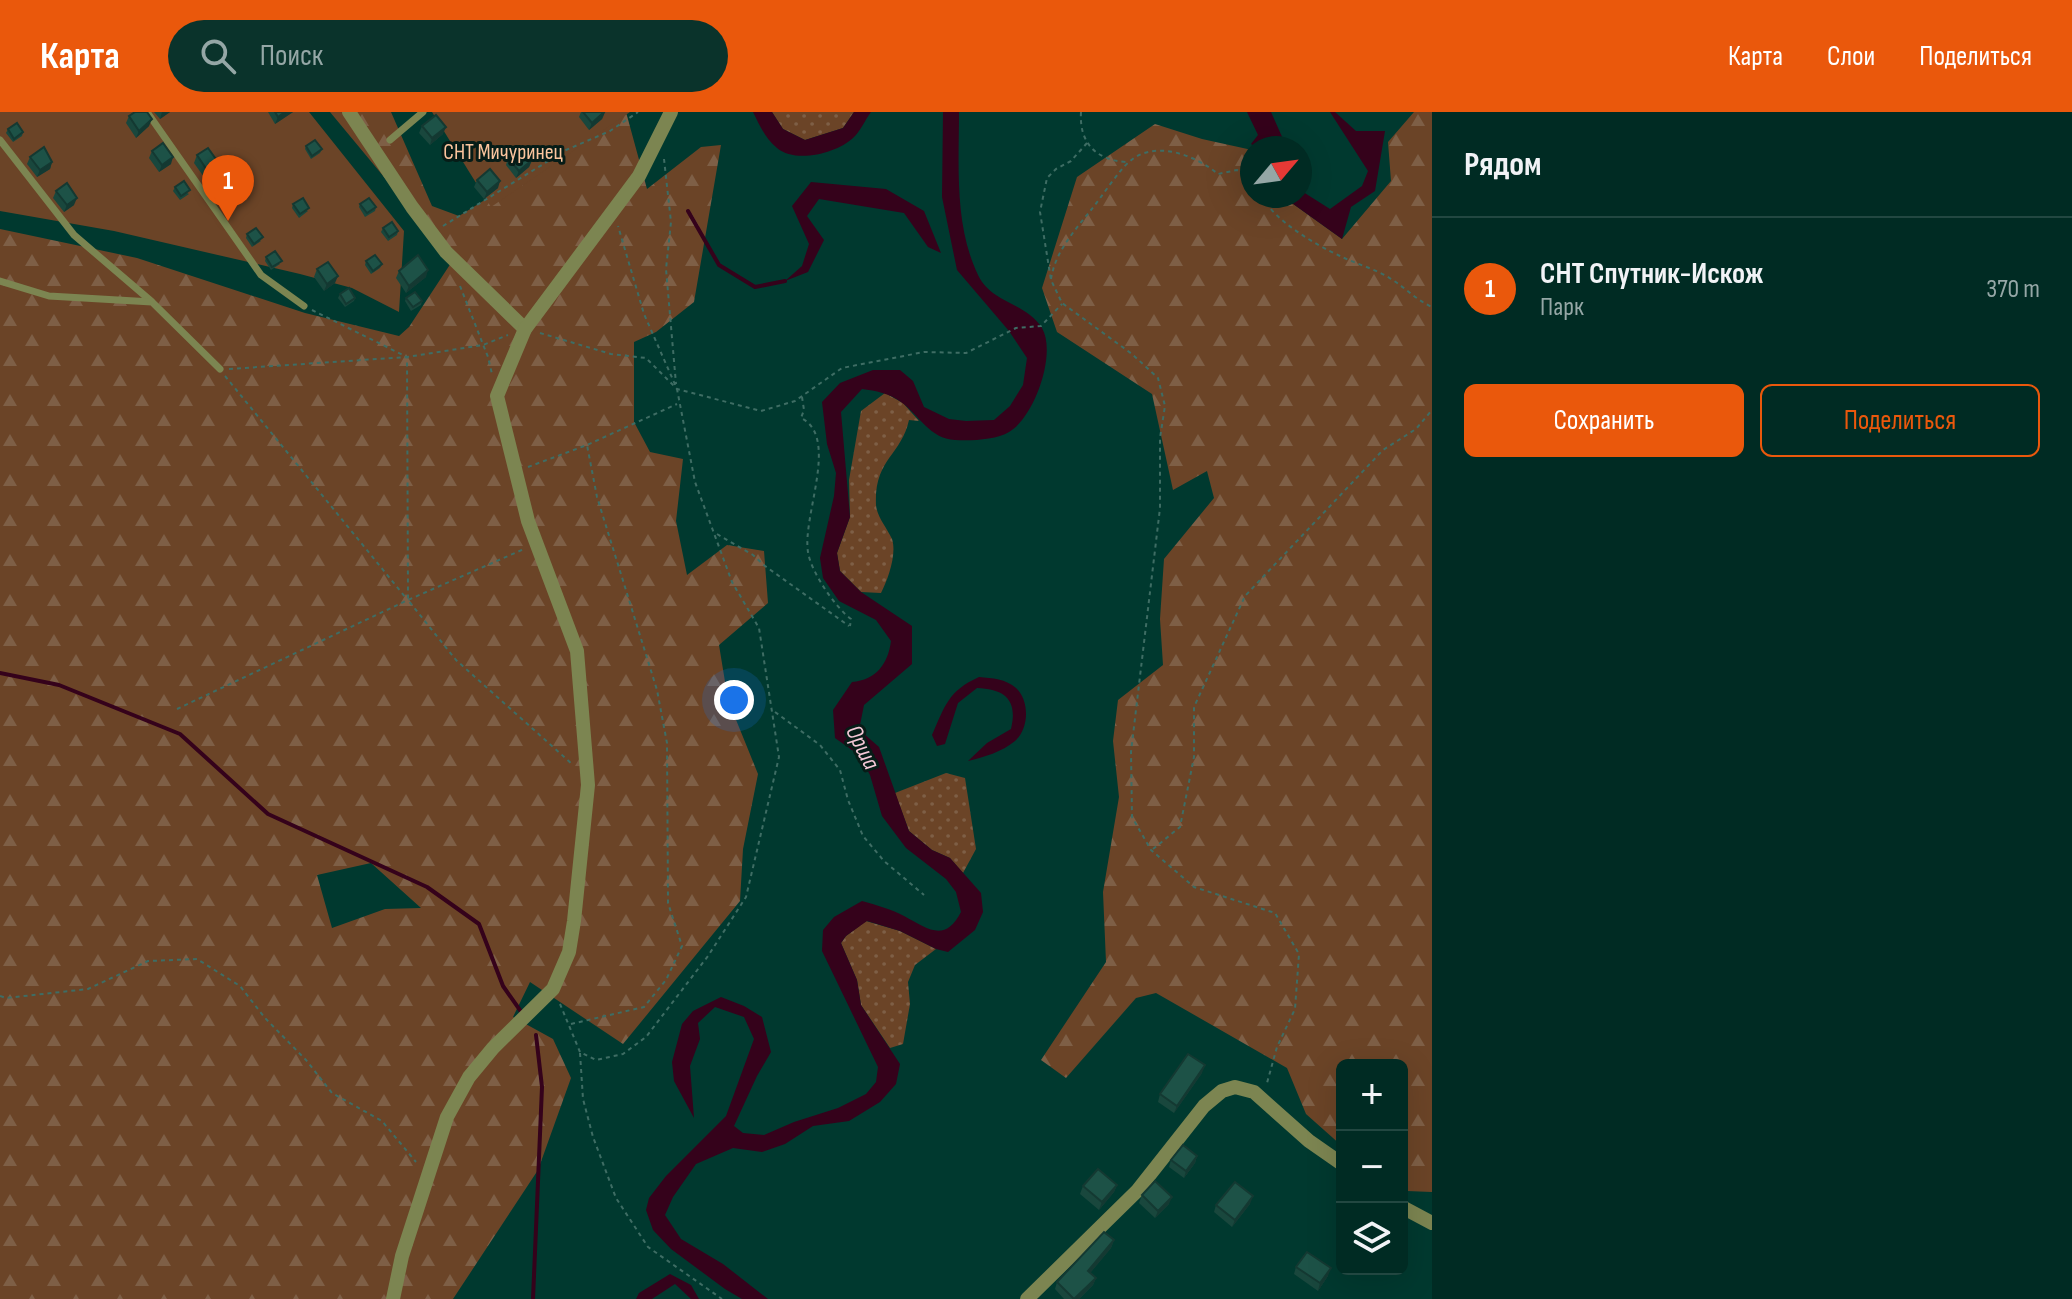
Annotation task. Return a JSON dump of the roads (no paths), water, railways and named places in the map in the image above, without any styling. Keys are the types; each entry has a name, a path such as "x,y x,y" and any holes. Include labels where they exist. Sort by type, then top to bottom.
{"street":[{"path":"349,112 446,252 525,329"},
{"path":"393,1299 402,1256 447,1117 469,1077 493,1048 553,989 569,952 574,921 588,777 577,651 536,544 497,396 525,329 639,176 671,112"},
{"path":"1027,1299 1137,1191 1204,1106 1222,1091 1246,1088 1263,1098 1309,1141 1336,1160"},
{"path":"1408,1210 1432,1223"}],"lane":[{"path":"147,112 261,275 304,306"},
{"path":"390,140 423,112"},
{"path":"0,140 74,235 152,302 220,369"},
{"path":"0,281 49,296 152,302"}],"water":[{"path":"753,112 772,112 783,129 805,140 843,128 854,112 871,112 858,133 846,143 827,152 805,156 785,153 777,148 766,136"},
{"name":"Орша","path":"943,112 959,112 961,215 970,256 984,285 1027,313 1042,328 1046,339 1045,369 1034,400 1018,425 1004,435 983,439 946,439 925,426 896,399 862,389 841,412 850,517 837,553 840,571 861,592 912,626 912,664 864,705 860,725 863,733 879,747 909,831 932,850 950,858 981,893 983,912 975,930 948,952 900,931 867,921 846,936 841,943 857,980 861,1005 900,1064 896,1084 880,1102 849,1121 813,1126 785,1144 762,1152 733,1148 696,1164 673,1197 665,1215 681,1239 723,1264 768,1299 742,1299 671,1249 653,1230 646,1210 649,1198 666,1176 726,1116 754,1039 744,1017 715,1007 698,1023 700,1039 690,1066 694,1118 674,1081 672,1062 682,1024 693,1011 721,997 762,1017 771,1052 734,1126 743,1133 764,1135 838,1108 866,1094 876,1082 878,1067 822,951 823,930 834,917 862,901 936,930 949,928 961,912 956,892 946,879 906,848 882,816 870,775 859,755 835,738 833,710 852,682 868,678 884,664 891,641 876,620 839,601 823,578 820,558 836,473 827,444 822,402 840,383 873,370 900,370 913,381 924,407 949,419 966,421 994,420 1010,406 1023,385 1027,358 1009,331 957,270 942,197"},
{"path":"1247,112 1271,112 1282,136 1258,135"},
{"path":"1330,112 1335,112 1356,131 1385,131 1375,191 1351,207 1342,239 1299,208 1312,208 1312,198 1330,209 1362,186 1368,171"},
{"path":"811,182 886,189 924,211 941,253 928,247 904,213 819,199 807,216 824,240 808,272 785,281 802,266 809,244 792,206"},
{"path":"979,677 1003,681 1016,688 1024,700 1026,715 1020,736 1010,745 968,761 987,743 1011,729 1013,719 1013,710 1007,698 995,691 977,688 958,703 945,744 937,746 932,735 944,708 960,688"},
{"path":"670,1274 691,1285 699,1299 691,1299 675,1284 652,1299 636,1299 639,1293"}],"waterway":[{"path":"688,211 719,265 755,287 785,281"},
{"path":"0,673 59,685 180,734 268,814 427,887 479,924 503,986 522,1013"},
{"path":"533,1299 542,1087 536,1035"}],"place":[{"name":"СНТ Спутник-Искож","path":"228,221"}],"park label":[{"name":"СНТ Мичуринец","path":"503,151"}]}
